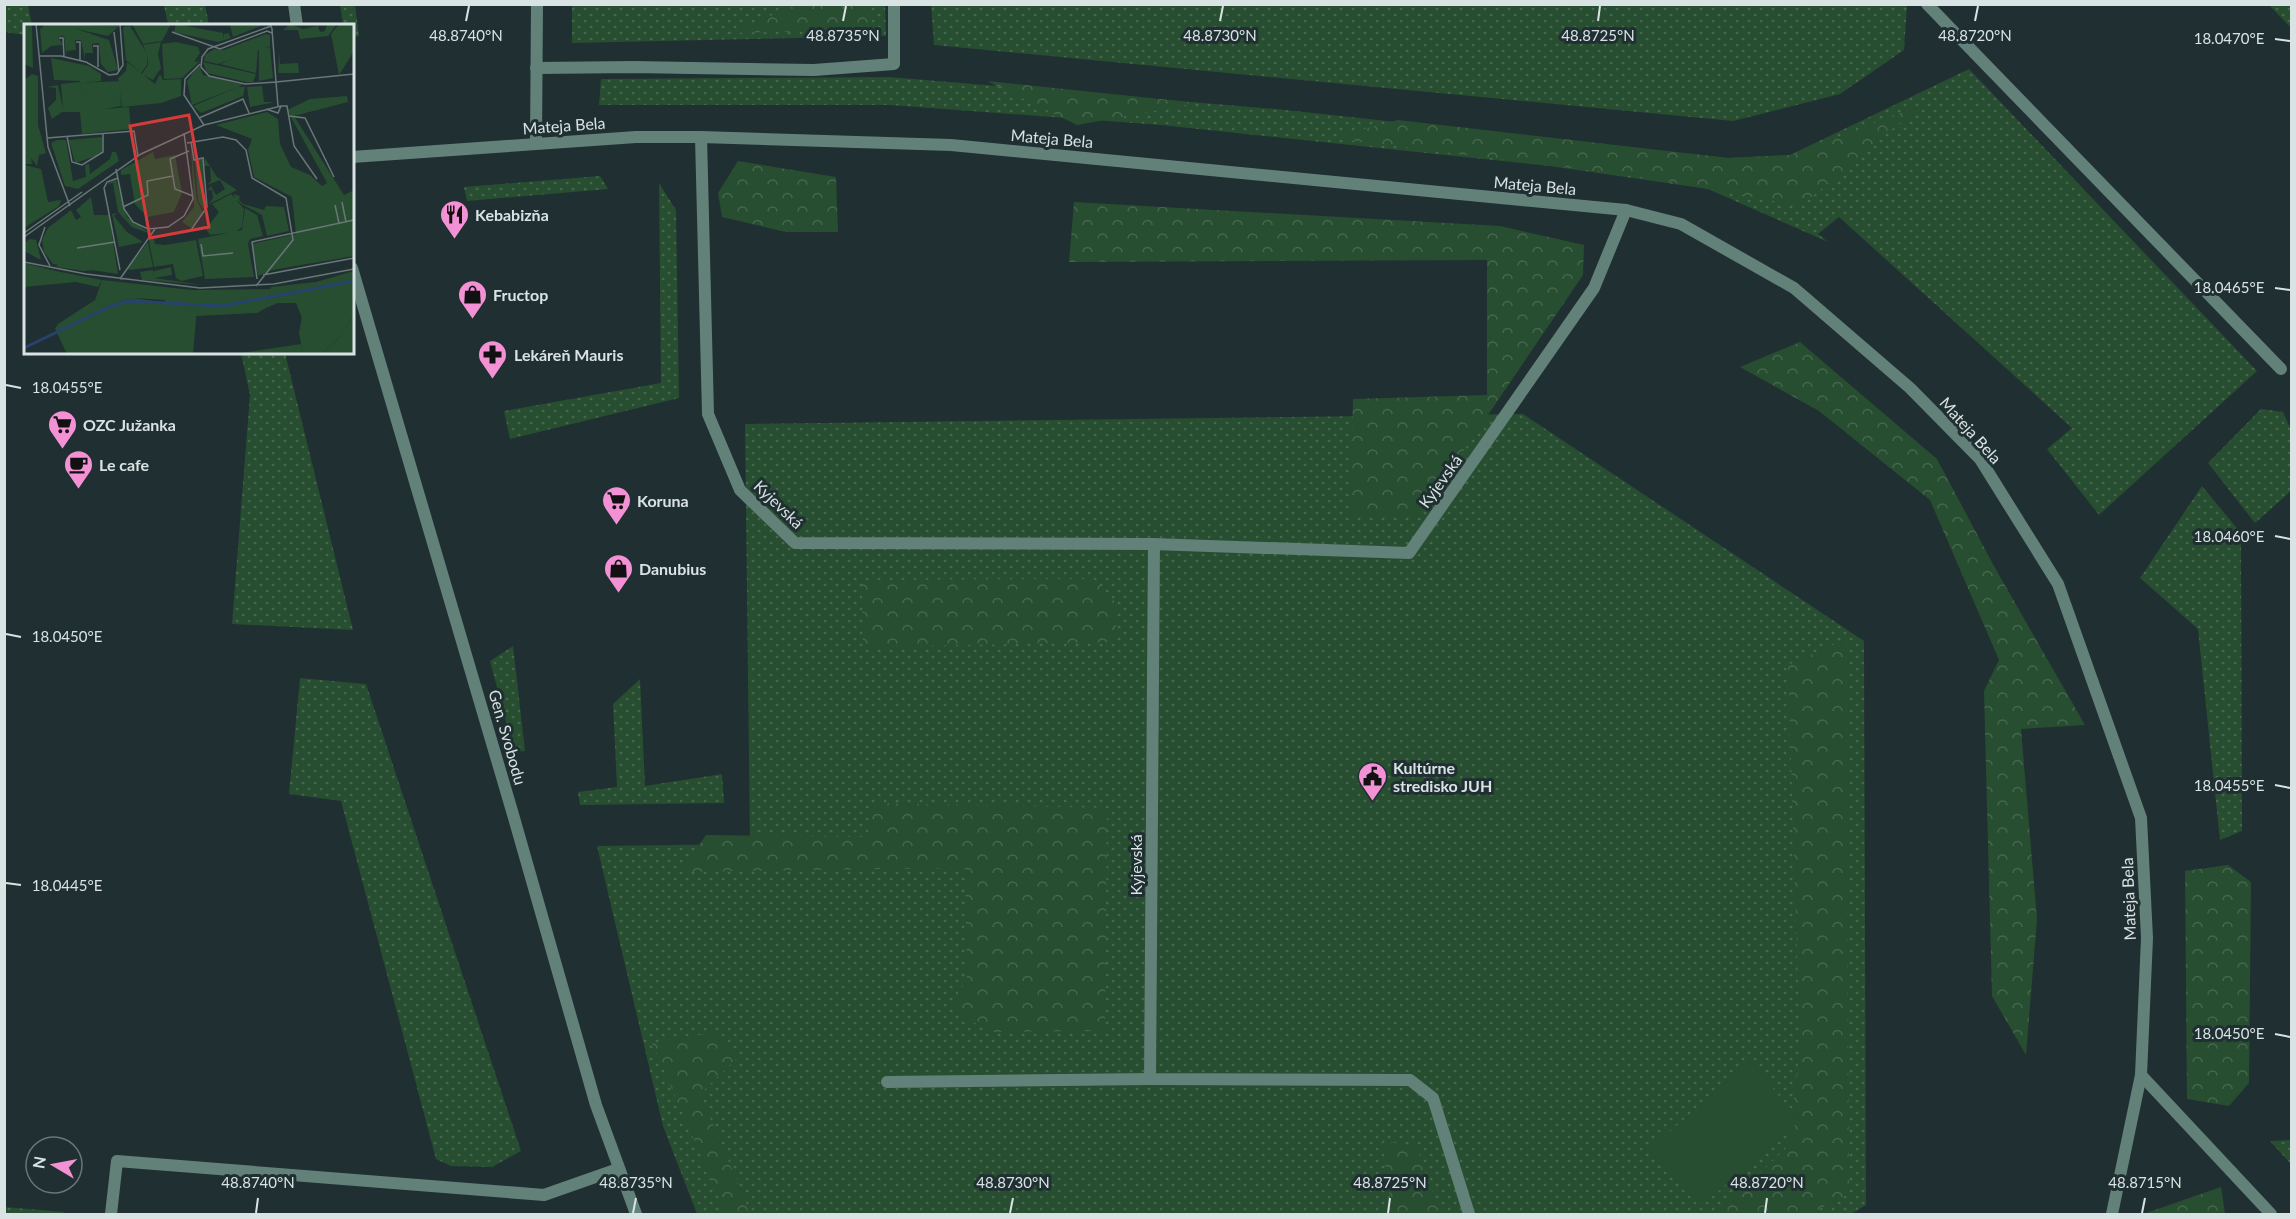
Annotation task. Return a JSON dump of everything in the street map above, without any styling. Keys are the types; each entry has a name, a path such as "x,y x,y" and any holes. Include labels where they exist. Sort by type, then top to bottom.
{"street":[{"path":"294,4 297,24"},
{"path":"536,143 537,4"},
{"path":"536,69 634,67 814,70 894,64 894,4"},
{"path":"1927,4 2281,369"},
{"name":"Mateja Bela","path":"354,158 636,137 951,145 1626,210 1681,224 1794,288 1910,388 1980,459 2058,584 2141,818 2147,938 2141,1075 2112,1215"},
{"name":"Kyjevská","path":"701,137 708,414 740,490 795,543 1154,544 1409,553 1594,288 1626,210"},
{"name":"Gen. Svobodu","path":"354,275 596,1105 636,1215"},
{"name":"Kyjevská","path":"1150,1079 1154,544"},
{"path":"2141,1075 2271,1215"},
{"path":"887,1083 1150,1079 1410,1080 1433,1098 1468,1215"},
{"path":"111,1215 117,1161 544,1195 618,1168"}],"green space":[{"path":"4,5 28,5 32,24 24,24 24,35 5,32"},
{"path":"164,5 205,5 209,24 168,24"},
{"path":"340,5 355,5 359,36 354,37 354,24 343,24"},
{"path":"572,5 885,5 886,36 572,43"},
{"path":"796,5 869,5 868,30 729,33"},
{"path":"931,5 1906,5 1904,50 1840,94 1733,121 934,45"},
{"path":"2269,5 2291,5 2291,28"},
{"path":"1969,69 2257,371 2099,515 2047,449 2072,428 1839,217 1818,234 1828,242 1708,189 1550,166 1161,125 890,105 599,105 601,79 889,77 1276,109 1728,158 1790,155"},
{"path":"987,81 1198,103 1077,125"},
{"path":"1921,105 1801,206 1649,178 1330,138 1398,120 1728,158 1790,155"},
{"path":"738,161 836,177 838,232 786,232 722,217 718,193"},
{"path":"600,176 608,189 467,201 464,187"},
{"path":"659,183 676,210 679,398 510,439 504,411 661,383"},
{"path":"1074,202 1500,226 1584,245 1583,275 1420,515 1350,517 1353,399 1487,395 1487,260 1069,262"},
{"path":"1800,342 1937,459 1995,568 2085,725 2021,729 2037,919 2026,1055 1992,996 1984,691 1999,660 1930,500 1819,411 1740,367"},
{"path":"241,354 285,354 353,630 232,624 250,395"},
{"path":"2261,409 2283,412 2291,430 2291,491 2255,523 2208,463"},
{"path":"1523,414 1864,641 1866,1205 1851,1214 697,1214 663,1126 597,846 750,844 745,424"},
{"path":"2202,486 2241,533 2242,831 2220,840 2198,629 2140,578"},
{"path":"1094,579 1116,603 1116,642 863,647 862,580"},
{"path":"1846,639 1849,1194 1809,1214 1718,1214 1788,1146 1800,1047 1788,665"},
{"path":"513,646 525,751 514,752 490,661"},
{"path":"300,678 366,684 521,1151 492,1167 451,1166 436,1159 341,801 289,794"},
{"path":"640,679 645,786 722,774 724,803 580,805 578,792 617,787 613,704"},
{"path":"873,803 1107,808 1105,1031 989,1032 948,1006 967,981 965,868 681,872 706,835 867,837"},
{"path":"2228,865 2251,882 2249,1083 2229,1106 2187,1099 2185,871"},
{"path":"716,1032 738,1057 700,1094 751,1214 726,1214 652,1043"},
{"path":"1750,1061 1800,1121 1700,1207 1649,1150"},
{"path":"1382,1140 1417,1148 1440,1214 1392,1214"},
{"path":"2292,1140 2291,1164 2270,1141"},
{"path":"2221,1187 2225,1214 2143,1214"},
{"path":"4,1207 64,1212 64,1214 5,1214"}],"place":[{"name":"Kebabizňa","path":"454,240"},
{"name":"Fructop","path":"472,320"},
{"name":"Lekáreň Mauris","path":"493,380"},
{"name":"OZC Južanka","path":"62,450"},
{"name":"Le cafe","path":"78,490"},
{"name":"Koruna","path":"616,526"},
{"name":"Danubius","path":"618,594"},
{"name":"Kultúrne stredisko JUH","path":"1372,802"}]}
